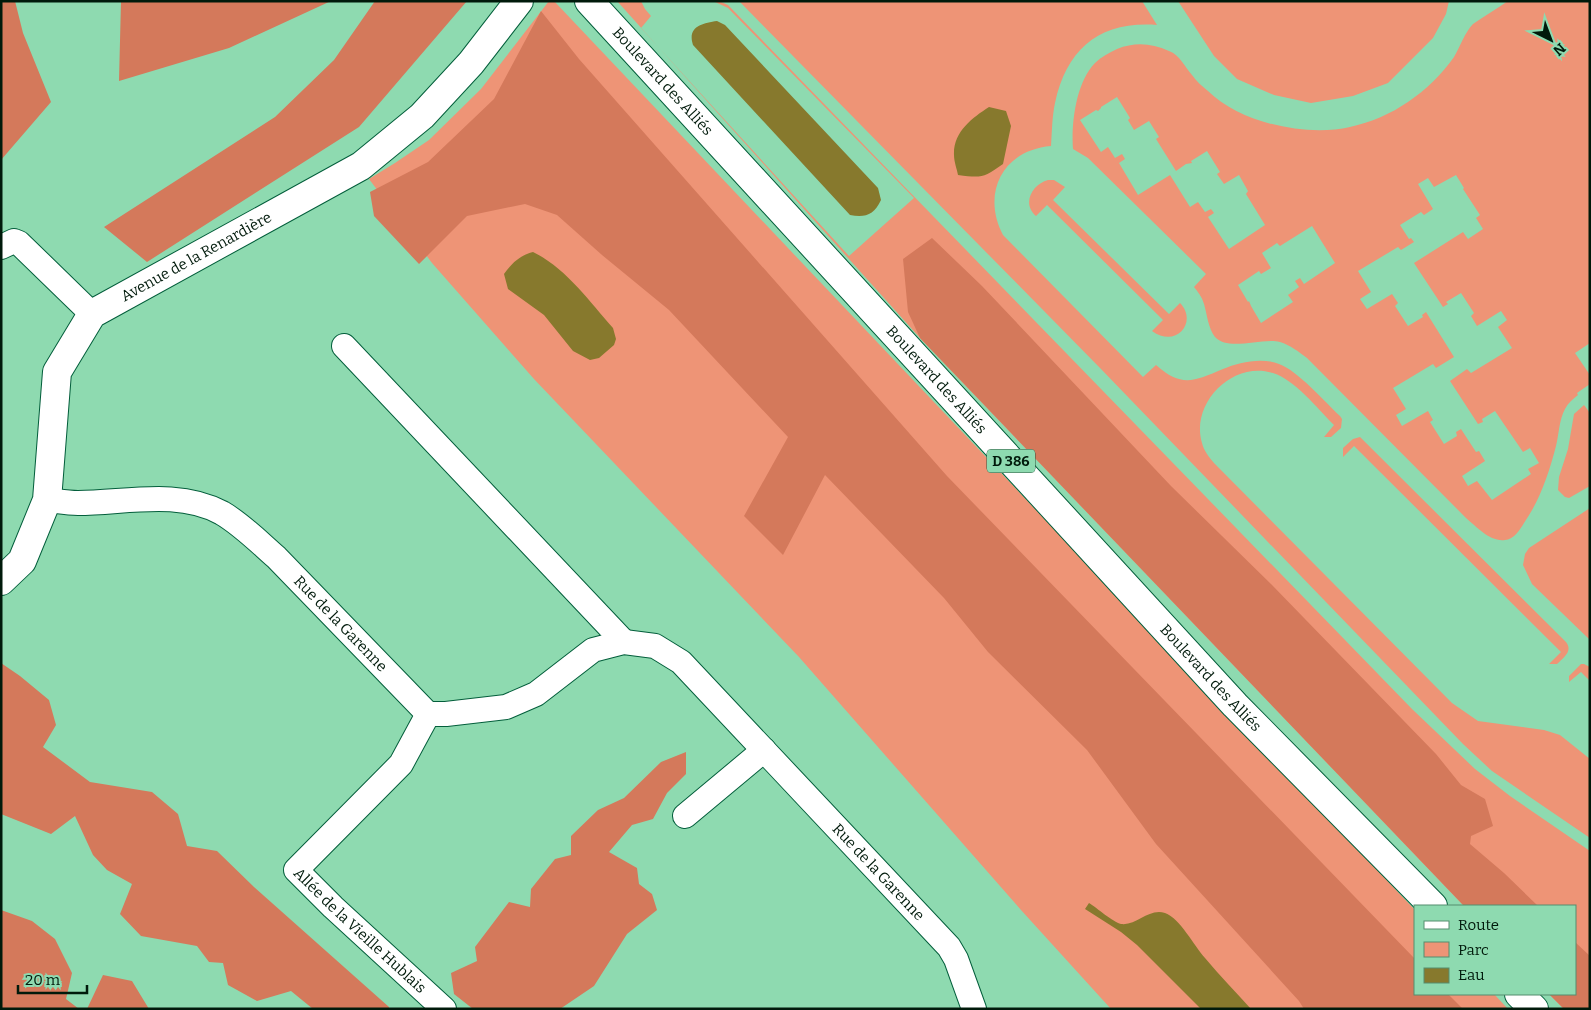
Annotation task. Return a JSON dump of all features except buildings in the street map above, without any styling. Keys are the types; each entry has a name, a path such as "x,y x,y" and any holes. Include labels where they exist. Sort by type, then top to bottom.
{"main road":[{"name":"Avenue de la Renardière","path":"92,314 361,166 422,116 471,63 517,4"},
{"name":"Boulevard des Alliés","path":"592,5 1235,705 1432,905"},
{"path":"1,581 22,561 47,500 57,372 92,314"},
{"path":"1520,995 1534,1009"}],"street":[{"path":"8,244 18,242 92,314"},
{"path":"344,346 624,642"},
{"name":"Rue de la Garenne","path":"47,500 75,503 168,499 194,503 222,513 276,557 428,714 446,714 506,707 536,694 593,650 624,642 655,646 681,662 949,948 956,960 974,1009"},
{"name":"Allée de la Vieille Hublais","path":"428,714 401,764 296,870 333,907 444,1009"},
{"path":"685,816 764,750"}],"green space":[{"path":"549,1 554,1 1414,909 1414,995 1495,995 1508,1009 1111,1009 1021,910 799,657 534,379 432,263 369,179 429,140 481,89"},
{"path":"617,1 641,1 651,16 641,28"},
{"path":"713,1 719,1 728,5 1412,709 1475,769 1510,796 1590,851 1590,1009 1564,1009 1550,995 1576,995 1576,905 1463,905 920,338 660,49 849,256 914,198 728,8"},
{"path":"739,1 1142,1 1157,25 1137,25 1119,28 1103,33 1089,42 1068,67 1060,84 1054,108 1051,146 1034,149 1020,156 1009,165 1001,176 996,189 994,204 1003,235 1143,377 1156,365 1173,377 1188,380 1204,377 1243,362 1272,362 1286,367 1294,373 1340,416 1342,419 1341,428 1331,437 1324,437 1334,425 1297,388 1273,373 1258,371 1243,373 1230,379 1218,388 1209,400 1202,413 1200,428 1202,443 1205,451 1214,463 1452,703 1478,721 1544,730 1560,735 1590,759 1590,838 1492,771 1463,744 1101,369"},
{"path":"1178,1 1449,1 1446,14 1433,38 1388,83 1353,96 1311,103 1274,95 1237,79 1214,56"},
{"path":"1508,1 1590,1 1590,343 1575,353 1590,375 1590,384 1577,393 1578,395 1569,403 1563,413 1547,476 1530,514 1513,536 1508,540 1499,540 1484,533 1466,518 1301,353 1280,342 1264,341 1237,344 1221,341 1215,337 1209,325 1203,301 1194,287 1206,274 1088,158 1073,149 1073,128 1079,92 1083,81 1095,63 1117,49 1137,44 1162,48 1173,53 1197,81 1221,102 1255,119 1274,125 1314,130 1333,130 1366,123 1395,110 1421,92 1444,70 1454,57 1470,27","holes":["1117,97 1130,118 1128,120 1134,130 1149,121 1159,137 1156,139 1176,171 1186,164 1192,163 1191,161 1207,151 1220,172 1217,174 1224,184 1239,175 1248,191 1246,194 1265,225 1229,249 1208,217 1214,213 1211,209 1205,212 1198,202 1190,207 1170,175 1138,195 1119,163 1125,159 1122,154 1115,158 1108,147 1101,152 1080,120 1096,110 1098,111","1456,175 1480,215 1476,218 1483,229 1468,239 1463,232 1414,263 1443,307 1448,304 1446,302 1461,293 1474,313 1471,316 1477,326 1501,311 1507,320 1498,327 1512,348 1471,373 1467,369 1450,381 1478,424 1483,422 1482,419 1495,411 1523,452 1530,448 1539,463 1528,469 1531,474 1492,500 1477,481 1468,486 1462,476 1485,461 1479,451 1476,452 1461,429 1456,432 1457,436 1444,444 1430,422 1433,420 1428,411 1402,426 1396,415 1406,409 1393,388 1433,364 1436,368 1454,357 1426,312 1422,315 1423,317 1408,326 1395,306 1398,303 1392,294 1367,309 1360,299 1371,292 1358,271 1398,247 1401,250 1414,242 1411,238 1409,239 1400,225 1421,212 1424,215 1433,209 1418,184 1428,178 1434,187","1312,226 1335,263 1304,284 1300,278 1295,281 1299,287 1288,295 1293,302 1261,323 1238,285 1259,271 1261,274 1271,268 1262,253 1277,243 1280,246"]},
{"path":"1048,180 1054,180 1065,187 1053,200 1169,314 1180,303 1185,310 1187,318 1186,325 1182,331 1177,335 1169,337 1161,336 1152,331 1163,320 1047,205 1036,216 1029,205 1029,200 1038,185"},
{"path":"1584,405 1590,413 1590,486 1569,498 1565,497 1558,490 1559,477 1568,449 1574,414"},
{"path":"1360,437 1566,642 1569,648 1568,651 1557,664 1549,664 1561,652 1354,446 1343,457 1343,448 1353,439"},
{"path":"1590,508 1590,640 1532,584 1523,565 1525,554 1529,548"},
{"path":"1581,664 1590,667 1590,681 1581,672 1569,682 1569,676"}],"shaded area":[{"path":"1,1 15,1 23,33 51,102 1,160"},
{"path":"121,1 331,1 229,48 119,81"},
{"path":"375,1 467,1 359,127 147,262 104,227 275,117 334,60"},
{"path":"541,11 579,59 947,476 1414,958 1414,995 1449,995 1463,1009 1304,1009 1299,1001 1156,844 1087,750 988,652 944,598 825,475 783,555 744,516 788,437 669,310 557,215 525,204 467,216 419,264 374,216 370,192 428,162 494,99"},
{"path":"932,238 982,286 1171,486 1272,585 1436,754 1461,785 1485,799 1493,826 1471,836 1470,844 1537,905 1463,905 920,338 908,312 903,259"},
{"path":"1,663 49,700 56,725 43,747 90,782 152,792 178,814 187,846 217,851 389,1009 313,1009 291,991 257,1001 228,985 223,963 209,962 197,946 141,936 120,914 132,884 107,870 93,855 75,816 51,834 1,814"},
{"path":"686,752 686,774 667,793 653,819 632,825 609,852 637,868 639,884 652,894 657,910 627,934 594,986 560,1009 473,1009 454,994 451,973 477,961 475,947 509,902 530,907 531,889 555,859 571,855 571,836 598,810 624,798 661,762"},
{"path":"1,910 32,921 55,939 72,973 66,999 79,1009 1,1009"},
{"path":"1576,943 1590,956 1590,1009 1564,1009 1550,995 1576,995"},
{"path":"103,975 132,981 149,1009 87,1009"}],"water":[{"path":"717,21 725,25 878,188 881,200 872,212 865,216 850,215 693,45 692,34 697,27"},
{"path":"989,107 1006,111 1011,126 1003,164 982,176 958,175 954,155 957,139 970,121"},
{"path":"533,252 566,276 613,328 616,339 614,345 599,358 590,360 573,351 544,315 508,289 504,274 516,260"},
{"path":"1089,903 1109,918 1121,924 1127,924 1159,912 1171,916 1211,965 1251,1009 1201,1009 1137,945 1121,932 1085,909"}]}
